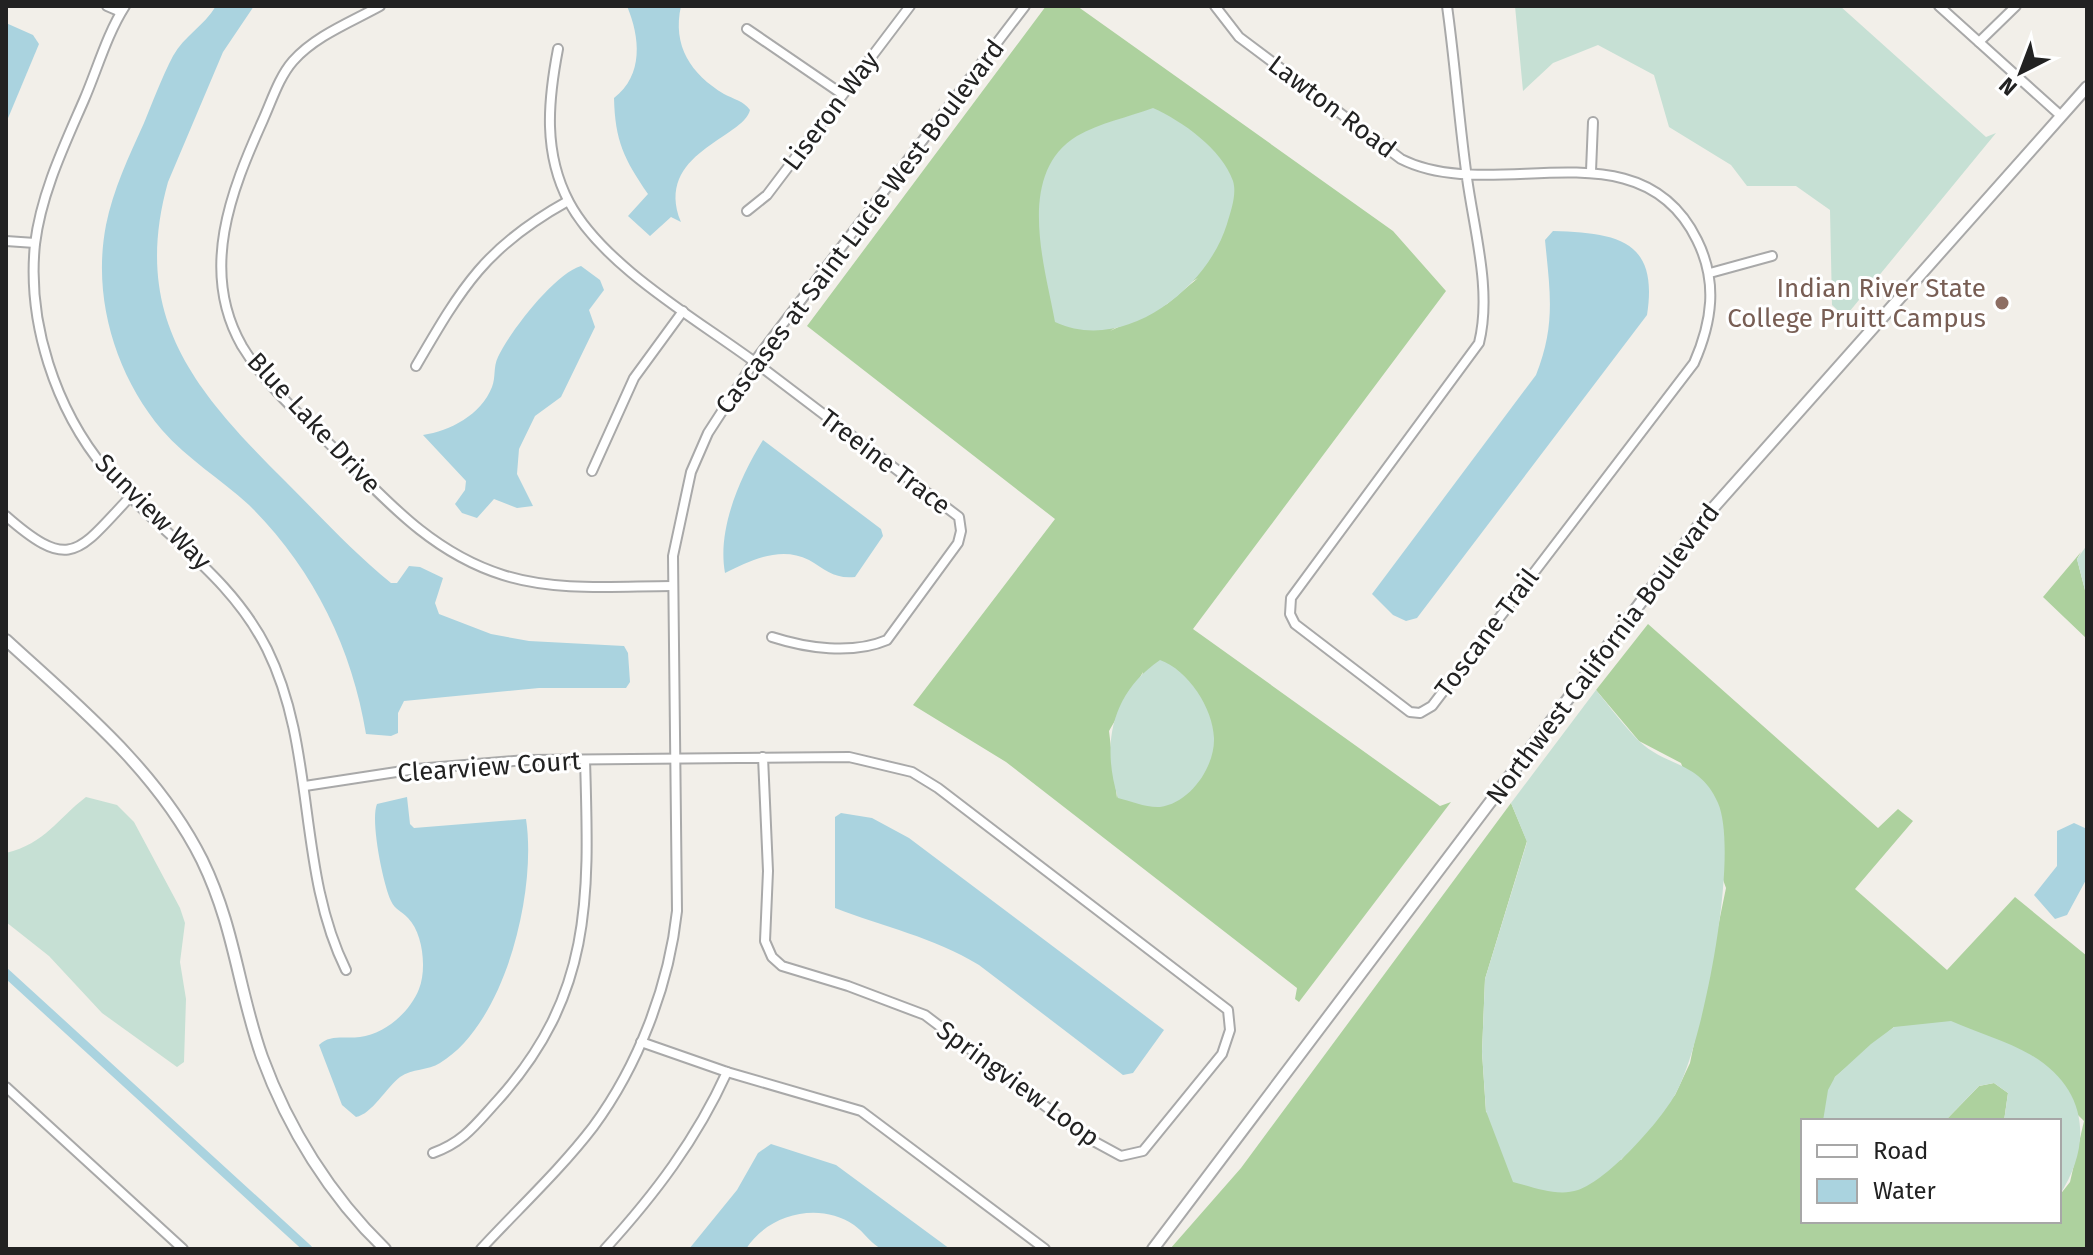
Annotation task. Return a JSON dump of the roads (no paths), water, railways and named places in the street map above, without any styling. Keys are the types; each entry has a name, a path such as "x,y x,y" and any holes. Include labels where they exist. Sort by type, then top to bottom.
{"street":[{"path":"107,6 123,9"},
{"name":"Blue Lake Drive","path":"380,6 308,47 292,61 256,136 229,204 220,241 229,314 241,344 263,375 378,493 416,530 444,549 502,575 531,582 591,587 672,586"},
{"name":"Liseron Way","path":"747,211 767,195 910,6"},
{"path":"1009,6 1022,10"},
{"name":"Lawton Road","path":"1215,6 1239,37 1401,159 1422,170 1467,176"},
{"path":"1447,6 1467,176"},
{"path":"1939,6 2060,115"},
{"path":"1979,42 2016,6"},
{"name":"Sunview Way","path":"123,9 62,150 35,243 36,308 45,350 59,393 77,429 104,468 130,497 223,582 249,617 283,690 296,734 319,893 333,944 346,970"},
{"name":"Cascases at Saint Lucie West Boulevard","path":"481,1249 593,1127 641,1042 673,945 677,911 673,556 691,472 708,433 754,362 1022,10"},
{"path":"747,29 842,94"},
{"path":"558,49 548,103 556,169 568,201 593,237 612,256 754,362"},
{"name":"Northwest California Boulevard","path":"1153,1249 1706,516 2087,87"},
{"path":"1591,171 1593,122"},
{"name":"Toscane Trail","path":"1591,171 1637,184 1680,214 1694,234 1710,273 1710,315 1694,363 1432,706 1420,713 1410,712 1295,624 1290,614 1291,598 1479,343 1484,311 1467,176 1591,171"},
{"path":"416,366 447,313 493,253 517,231 568,201"},
{"path":"6,241 35,243"},
{"path":"1710,273 1772,256"},
{"path":"592,471 634,378 683,311"},
{"name":"Treeine Trace","path":"754,362 959,517 961,531 958,543 887,640 873,646 804,647 772,637"},
{"path":"6,516 36,543 53,551 73,550 92,538 130,497"},
{"path":"6,640 118,743 171,810 201,858 223,907 262,1056 285,1109 334,1193 385,1249"},
{"name":"Springview Loop","path":"675,758 763,757 849,757 912,772 938,788 1220,1000 1228,1010 1230,1030 1222,1054 1143,1151 1121,1156 1086,1137 925,1015 848,986 782,966 772,957 765,941 768,871 763,757"},
{"name":"Clearview Court","path":"305,786 416,769 526,760 675,758"},
{"path":"433,1153 458,1144 514,1082 534,1053 570,982 584,921 588,868 585,760"},
{"path":"641,1042 727,1072 861,1111 1045,1249"},
{"path":"605,1249 673,1169 705,1120 727,1072"},
{"path":"6,1087 183,1249"}],"water":[{"path":"216,6 254,6 223,52 168,182 158,230 158,274 165,313 179,349 199,383 253,448 391,583 397,583 409,566 420,567 443,578 435,603 439,614 491,634 529,641 624,646 628,653 630,682 626,688 539,688 404,701 398,713 398,733 391,736 366,734 351,670 339,640 326,610 292,555 249,505 162,430 131,384 111,334 105,307 102,252 106,225 122,173 169,64 178,49"},
{"path":"627,6 681,6 679,34 687,58 712,86 742,102 750,110 733,130 689,164 679,179 676,199 681,222 671,217 650,236 628,216 648,194 622,149 616,126 614,98 631,78 637,55 635,30"},
{"path":"6,23 33,35 39,44 6,123"},
{"path":"1553,231 1596,234 1628,245 1639,256 1646,270 1649,290 1647,315 1417,618 1406,621 1393,615 1372,594 1536,375 1549,324 1550,292 1545,240"},
{"path":"581,266 600,280 604,290 589,310 595,327 561,397 535,416 519,449 517,474 533,506 517,508 494,499 477,518 462,513 455,504 465,490 466,481 423,435 444,430 464,420 480,406 492,387 498,357 512,334 546,292 570,271"},
{"path":"763,440 881,529 883,536 855,577 836,575 809,560 787,554 766,556 725,573 723,556 727,521 746,470"},
{"path":"407,797 410,824 414,828 526,819 528,848 521,917 499,987 483,1018 463,1044 435,1066 400,1077 368,1111 356,1117 342,1105 319,1045 333,1038 360,1037 387,1027 410,1006 419,989 423,972 420,942 413,925 391,901 381,867 375,824 377,804"},
{"path":"841,813 872,818 909,838 1164,1030 1133,1073 1123,1075 962,955 835,908 835,817"},
{"path":"2074,823 2087,829 2087,878 2067,915 2055,919 2034,895 2057,866 2057,831"},
{"path":"771,1144 836,1165 950,1249 882,1249 854,1225 840,1218 810,1213 795,1215 767,1227 746,1249 689,1249 737,1190 758,1153"}],"waterway":[{"path":"6,973 308,1249"}],"place":[{"name":"Indian River State College Pruitt Campus","path":"2002,303"}]}
